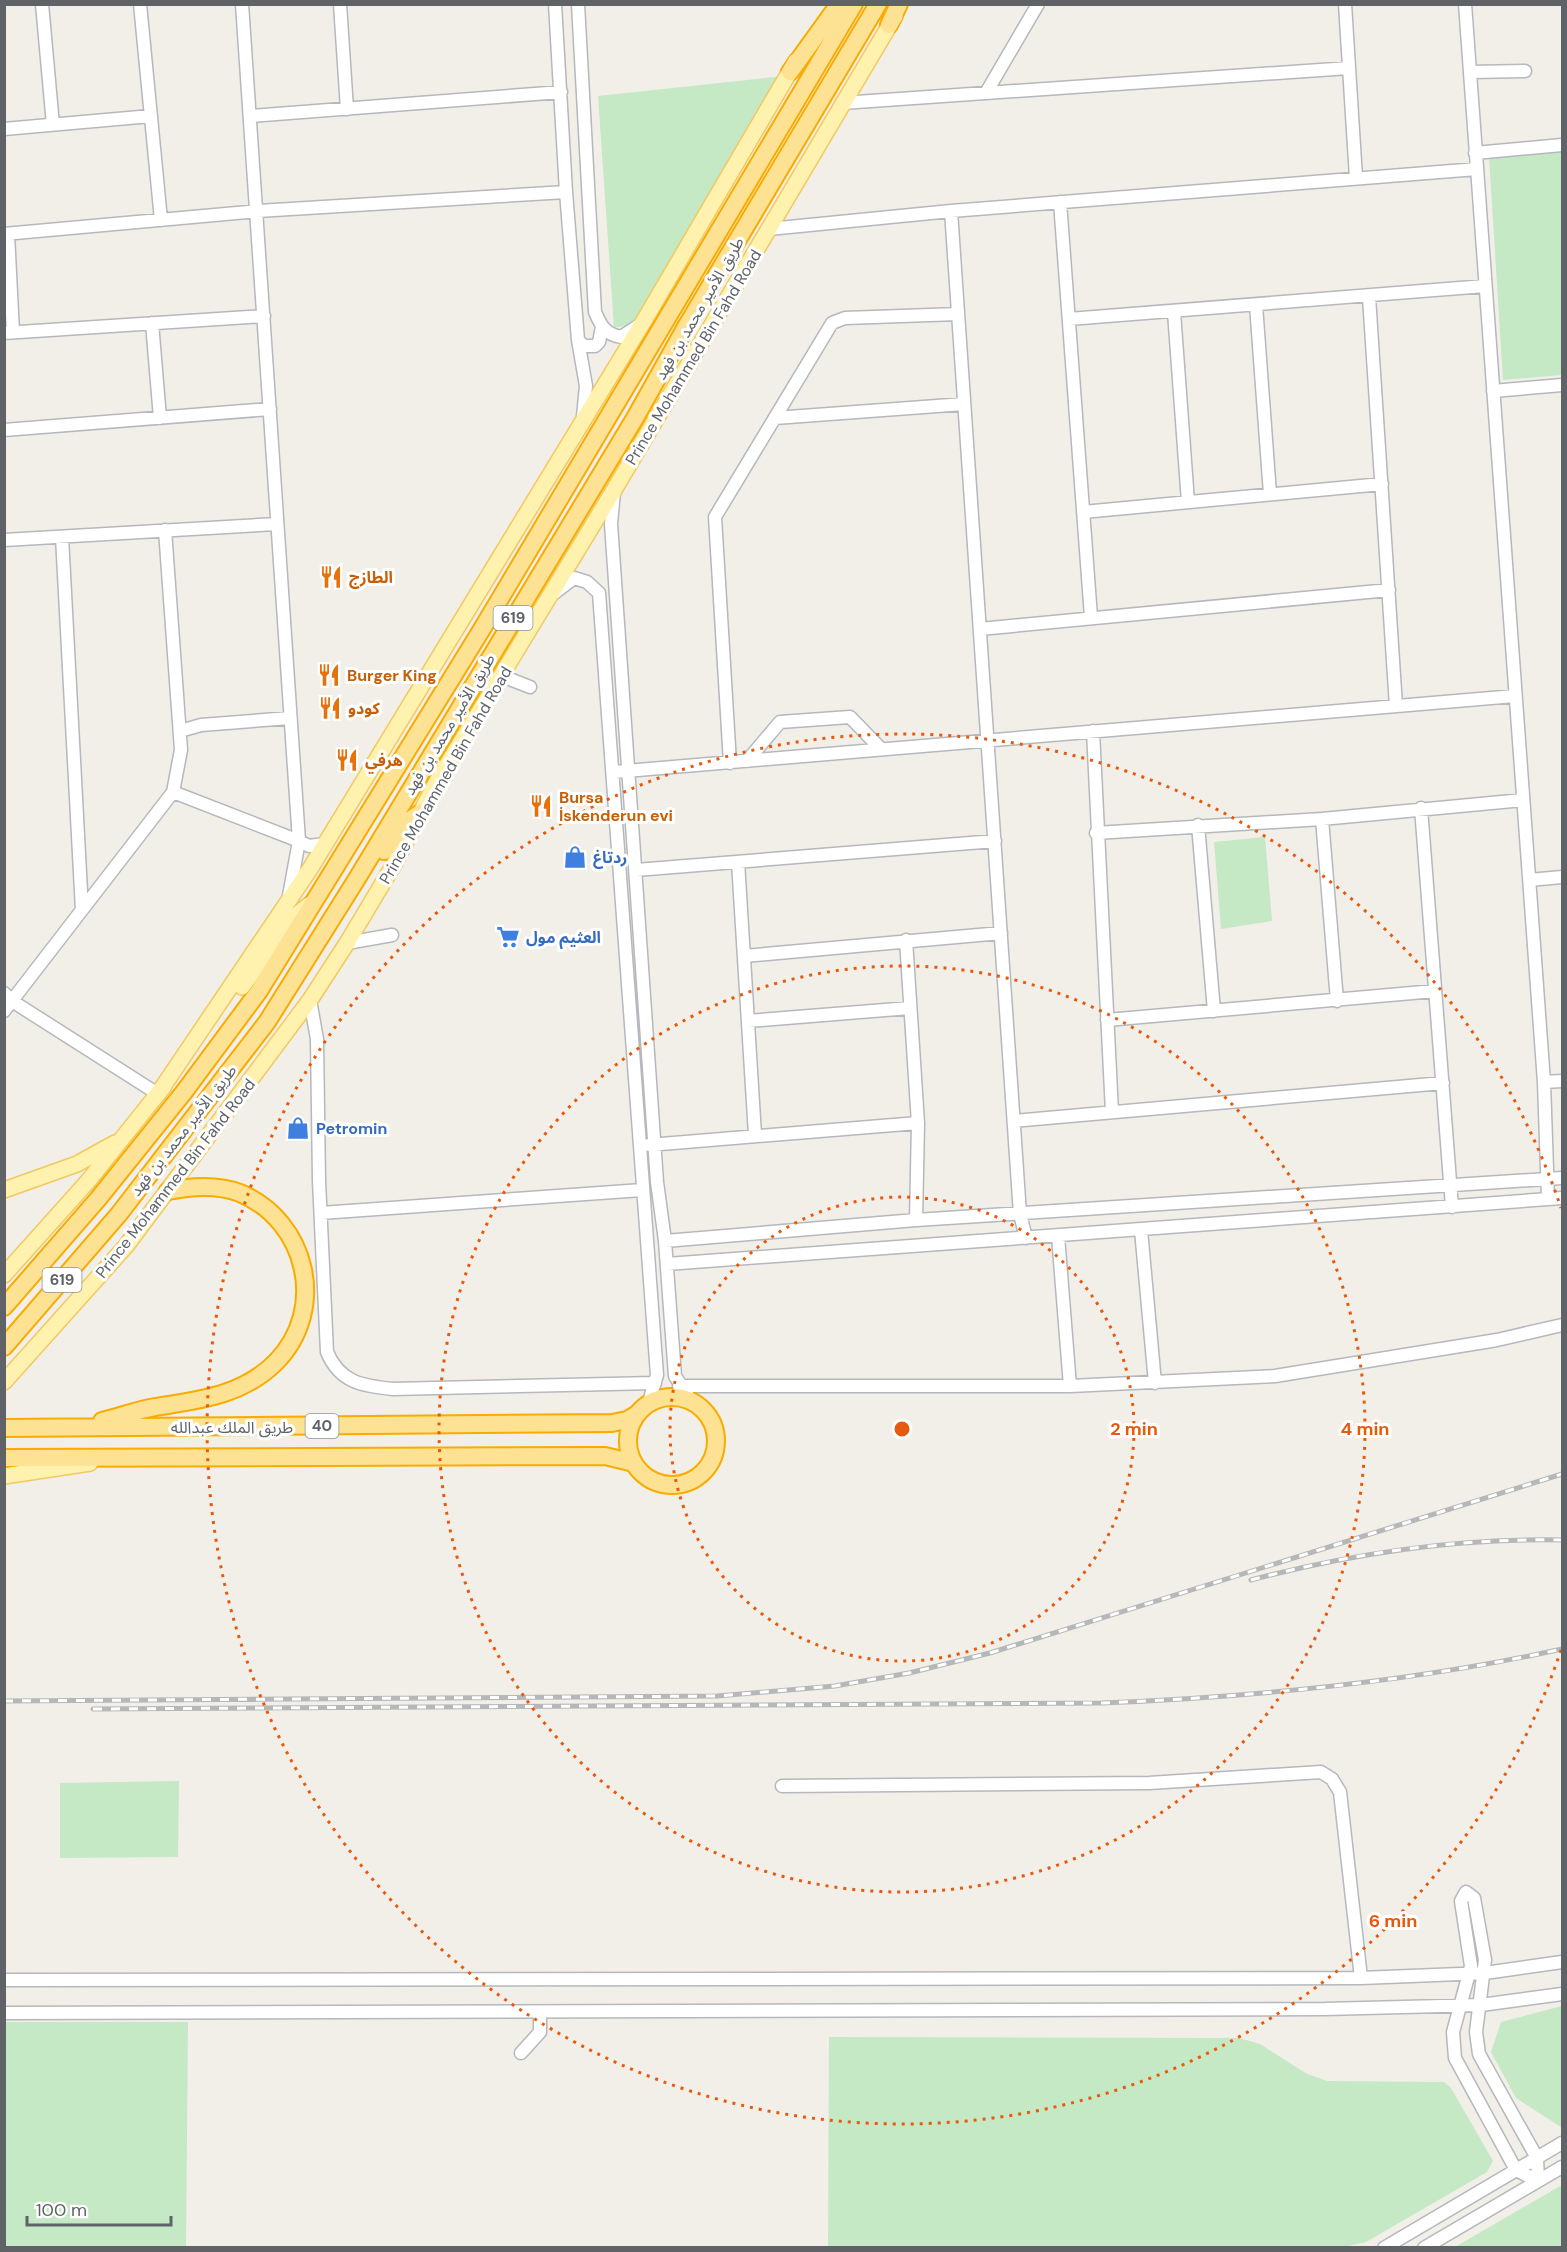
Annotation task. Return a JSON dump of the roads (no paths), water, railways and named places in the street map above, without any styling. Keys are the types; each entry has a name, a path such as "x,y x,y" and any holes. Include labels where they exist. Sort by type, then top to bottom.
{"highway":[{"path":"790,72 839,4"},
{"name":"طريق الأمير محمد بن فهد","path":"4,1307 98,1199 184,1092 259,991 320,897 375,800 627,388 854,4"},
{"name":"طريق الأمير محمد بن فهد","path":"4,1347 119,1214 267,1022 358,877 634,418 878,4"},
{"path":"890,25 901,4"},
{"path":"358,877 379,860 404,824 422,812"},
{"path":"84,1426 152,1408 208,1400 247,1385 276,1362 296,1335 304,1314 307,1284 299,1252 288,1231 264,1206 238,1192 206,1186 168,1191"},
{"path":"675,1396 692,1401 705,1411 716,1434 712,1460 702,1474 679,1485 661,1484 646,1476 634,1463 628,1438 637,1414 650,1402 675,1396"},
{"name":"طريق الملك عبدالله","path":"4,1428 588,1424 620,1422 637,1414"},
{"name":"طريق الملك عبدالله","path":"4,1458 605,1456 634,1463"}],"main road":[{"path":"158,1094 325,844 645,319 830,4"},
{"name":"Prince Mohammed Bin Fahd Road","path":"4,1382 126,1246 310,1000 347,943 502,676 890,25"},
{"path":"4,1275 122,1139 296,916 320,897"},
{"path":"4,1190 76,1164 122,1139"},
{"path":"4,1476 111,1458"}],"street":[{"path":"42,4 53,125"},
{"path":"140,4 161,220"},
{"path":"242,4 258,212 276,524 299,841 287,903"},
{"path":"339,4 347,109"},
{"path":"555,4 566,192 578,340 586,386 581,425"},
{"path":"578,4 595,312 602,327 610,335 621,337 630,333 645,319"},
{"path":"986,93 1038,4"},
{"path":"1345,4 1356,178"},
{"path":"1465,4 1544,1082 1548,1199"},
{"path":"842,104 1349,69"},
{"path":"1470,72 1525,70"},
{"path":"251,116 561,92"},
{"path":"4,129 151,116"},
{"path":"1475,153 1563,145"},
{"path":"769,229 951,211 1477,169"},
{"path":"264,316 9,332 6,234 258,212 566,192"},
{"path":"1060,202 1090,617"},
{"path":"951,211 1020,1214 1026,1238"},
{"path":"1069,320 1485,286"},
{"path":"1369,297 1396,706"},
{"path":"1256,305 1270,494"},
{"path":"1174,312 1188,502"},
{"path":"730,763 715,517 832,323 845,318 958,314"},
{"path":"152,323 160,418"},
{"path":"578,340 584,346 595,346 599,342 602,327"},
{"path":"1493,391 1563,385"},
{"path":"775,418 964,404"},
{"path":"4,430 270,409"},
{"path":"1083,512 1382,484"},
{"path":"614,490 611,524 655,1145 675,1376 679,1386 692,1401"},
{"path":"4,540 276,524"},
{"path":"158,1094 7,1002 173,792 182,750 165,530"},
{"path":"62,537 82,910"},
{"path":"550,596 574,578 587,582 599,593 657,1375 650,1402"},
{"path":"980,629 1389,590"},
{"path":"502,676 530,687"},
{"path":"614,772 1515,696"},
{"path":"747,761 780,722 850,717 881,750"},
{"path":"180,731 201,725 290,718"},
{"path":"1093,731 1096,833 1112,1112"},
{"path":"173,792 309,846 325,844"},
{"path":"1096,833 1322,819 1523,800"},
{"path":"1421,808 1452,1207"},
{"path":"1322,819 1337,1001"},
{"path":"1198,825 1214,1011"},
{"path":"636,870 995,841"},
{"path":"738,862 755,1135"},
{"path":"1529,880 1563,877"},
{"path":"744,956 1001,933"},
{"path":"347,943 392,935"},
{"path":"906,940 918,1123 916,1220"},
{"path":"1107,1020 1435,991"},
{"path":"310,1000 317,1039 327,1352 339,1373 361,1386 393,1389 655,1383"},
{"path":"748,1021 910,1008"},
{"path":"1544,1082 1563,1081"},
{"path":"1014,1120 1443,1083"},
{"path":"639,1146 918,1123"},
{"path":"665,1241 916,1220 1563,1179"},
{"path":"321,1213 642,1190"},
{"path":"667,1264 1563,1198"},
{"path":"1141,1230 1155,1383"},
{"path":"1058,1236 1070,1386"},
{"path":"679,1386 1070,1386 1275,1376 1497,1340 1563,1325"},
{"path":"782,1786 1149,1784 1321,1772 1327,1774 1340,1792 1361,1978"},
{"path":"1466,1892 1474,1898 1485,1973 1476,2032 1479,2054 1537,2158 1538,2181 1516,2170 1455,2058 1453,2032 1470,1974 1472,1958 1461,1901 1466,1892"},
{"path":"4,1980 1361,1978 1485,1973 1563,1962"},
{"path":"4,2013 1460,2007 1563,1994"},
{"path":"521,2053 540,2032 540,2012"},
{"path":"1384,2247 1563,2143"},
{"path":"1424,2247 1563,2167"}],"railway":[{"path":"4,1701 717,1696 835,1686 909,1673 990,1653 1562,1474"},
{"path":"1251,1580 1328,1562 1405,1549 1483,1542 1562,1540"},
{"path":"93,1709 1101,1703 1216,1697 1333,1686 1448,1671 1562,1649"}],"place":[{"name":"الطازج","path":"331,577"},
{"name":"Burger King","path":"329,675"},
{"name":"كودو","path":"330,708"},
{"name":"هرفي","path":"347,760"},
{"name":"Bursa İskenderun evi","path":"541,806"},
{"name":"ردتاغ","path":"575,857"},
{"name":"العثيم مول","path":"508,937"},
{"name":"Petromin","path":"298,1128"}]}
